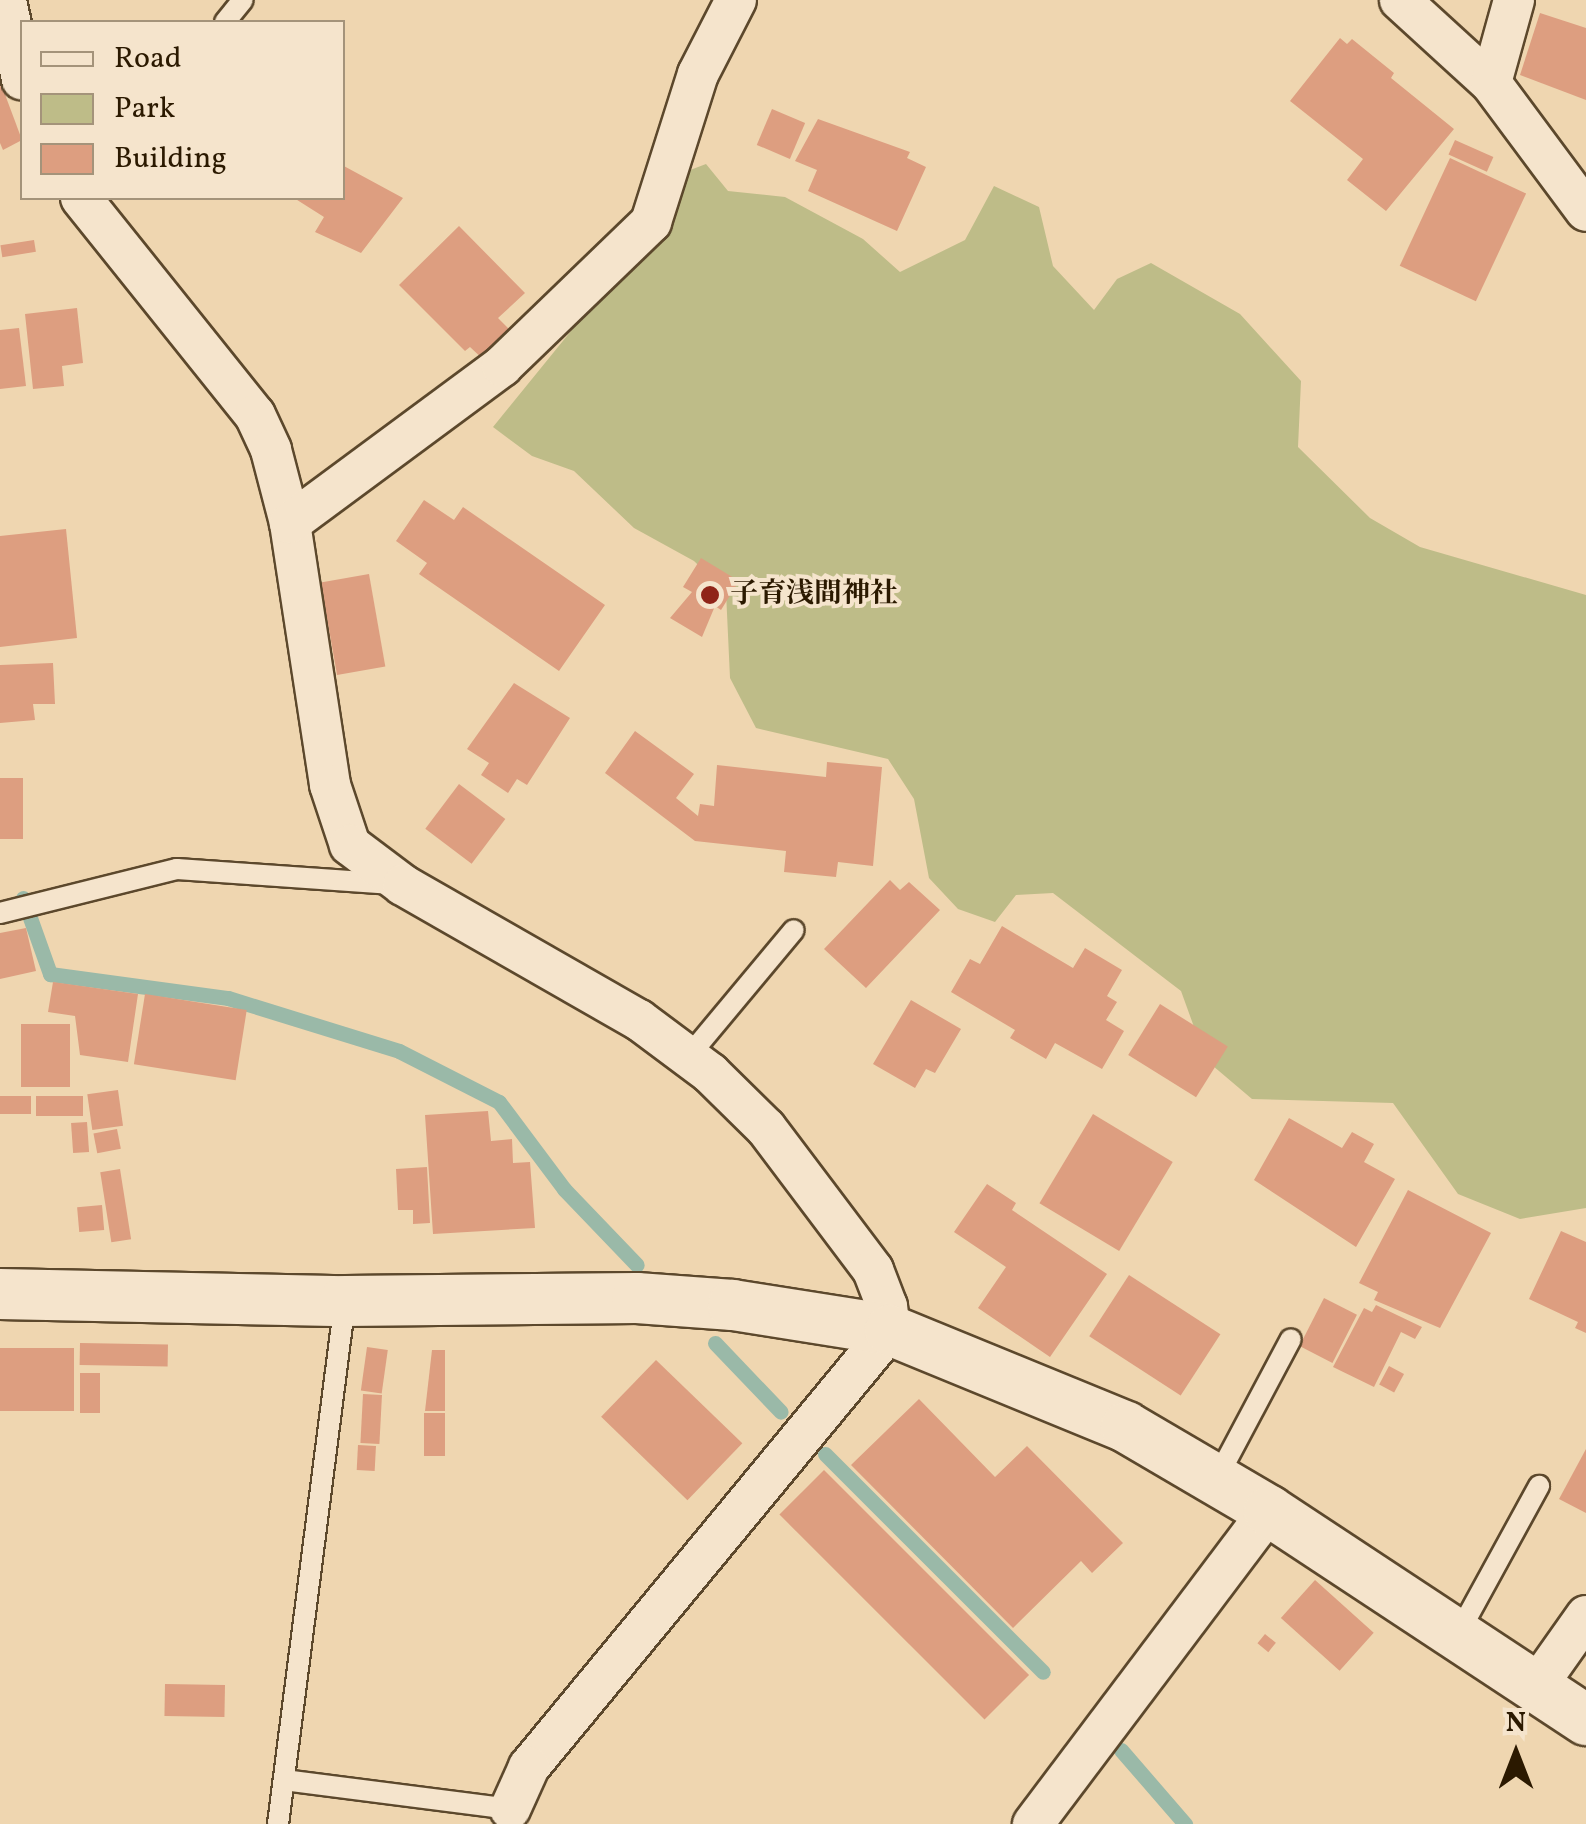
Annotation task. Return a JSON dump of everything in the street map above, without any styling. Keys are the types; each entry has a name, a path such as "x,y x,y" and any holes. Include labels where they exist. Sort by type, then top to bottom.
{"street":[{"path":"6,0 20,69"},
{"path":"290,523 502,366 652,222 698,74 736,0"},
{"path":"1400,0 1491,83 1586,210"},
{"path":"1491,83 1514,0"},
{"path":"83,200 254,415 290,523 330,785 350,845 404,885 639,1020 688,1057 766,1128 873,1270 890,1330"},
{"path":"0,1294 345,1301 636,1298 733,1305 890,1330 1043,1388 1216,1480 1586,1720"},
{"path":"510,1809 529,1767 890,1330"},
{"path":"1033,1824 1269,1512"},
{"path":"1536,1687 1586,1616"}],"lane":[{"path":"227,20 243,0"},
{"path":"0,913 177,869 404,885"},
{"path":"688,1057 794,930"},
{"path":"278,1824 345,1301"},
{"path":"1216,1480 1291,1339"},
{"path":"1457,1635 1540,1486"},
{"path":"284,1780 510,1809"}],"green space":[{"path":"706,164 728,191 785,197 863,239 900,272 965,240 994,186 1039,207 1053,266 1094,310 1117,279 1151,263 1240,314 1301,381 1298,447 1370,518 1420,547 1586,595 1586,1208 1520,1219 1458,1194 1393,1103 1252,1099 1206,1060 1181,991 1053,893 1016,895 995,922 958,909 929,878 914,799 888,759 756,728 730,678 726,592 694,561 634,528 574,471 532,456 493,427 610,283 660,238 685,172"}],"building":[{"path":"1540,13 1586,28 1586,100 1520,75"},
{"path":"1340,38 1347,44 1352,39 1394,73 1391,78 1454,129 1386,211 1347,180 1363,159 1290,101"},
{"path":"0,81 20,141 3,150"},
{"path":"772,109 805,123 790,159 757,145"},
{"path":"818,119 910,152 907,158 926,167 897,231 808,191 817,170 795,161"},
{"path":"1455,140 1493,157 1487,172 1448,155"},
{"path":"1450,158 1526,193 1476,301 1400,266"},
{"path":"345,167 403,198 361,253 315,232 324,217 297,200 345,200"},
{"path":"459,226 525,293 498,318 513,333 485,361 470,347 465,351 399,285"},
{"path":"34,240 36,252 2,257 0,245"},
{"path":"77,308 83,363 62,366 64,386 33,389 25,314"},
{"path":"19,328 26,386 0,389 0,330"},
{"path":"424,500 454,520 463,507 605,605 559,671 419,574 427,563 396,541"},
{"path":"66,529 77,638 0,647 0,536"},
{"name":"子育浅間神社","path":"701,558 739,581 721,610 715,606 702,637 670,618 692,592 683,587"},
{"path":"369,574 385,667 337,675 321,583"},
{"path":"53,663 55,704 33,704 35,720 0,723 0,665"},
{"path":"514,683 570,718 527,785 517,779 508,793 481,775 489,763 467,749"},
{"path":"635,731 694,774 676,798 698,816 700,804 714,806 717,765 826,777 827,762 882,767 873,866 838,862 836,877 784,872 786,851 695,841 605,773"},
{"path":"0,778 23,778 23,839 0,839"},
{"path":"459,784 505,819 472,864 425,829"},
{"path":"890,880 900,890 909,882 940,910 866,988 824,949"},
{"path":"1002,926 1073,968 1085,948 1122,970 1107,996 1117,1002 1106,1020 1124,1031 1102,1069 1055,1043 1046,1059 1010,1038 1015,1030 951,992 970,959 980,964"},
{"path":"26,928 36,971 0,979 0,933"},
{"path":"53,982 138,994 128,1062 80,1055 75,1016 48,1012"},
{"path":"145,994 247,1010 236,1080 134,1064"},
{"path":"911,1000 961,1029 935,1073 926,1069 915,1088 873,1064"},
{"path":"1160,1004 1228,1046 1196,1097 1128,1055"},
{"path":"21,1024 70,1024 70,1087 21,1087"},
{"path":"118,1090 123,1126 92,1130 87,1094"},
{"path":"0,1096 31,1096 31,1114 0,1114"},
{"path":"36,1096 83,1096 83,1116 36,1116"},
{"path":"488,1111 491,1141 512,1139 513,1163 530,1162 535,1228 433,1234 425,1115"},
{"path":"1093,1114 1173,1162 1119,1251 1039,1203"},
{"path":"1289,1118 1342,1148 1352,1132 1374,1144 1364,1162 1395,1179 1356,1247 1254,1180"},
{"path":"87,1122 89,1152 73,1153 71,1123"},
{"path":"117,1129 121,1149 97,1153 93,1134"},
{"path":"427,1167 430,1223 413,1224 413,1210 398,1210 396,1169"},
{"path":"120,1169 131,1239 111,1242 100,1172"},
{"path":"987,1184 1016,1203 1012,1210 1107,1274 1050,1357 978,1308 1006,1267 954,1232"},
{"path":"1408,1190 1491,1233 1440,1328 1374,1300 1378,1292 1359,1283"},
{"path":"102,1205 104,1230 79,1232 77,1207"},
{"path":"1561,1231 1586,1242 1586,1333 1575,1328 1578,1322 1529,1299"},
{"path":"1129,1275 1220,1334 1181,1396 1089,1336"},
{"path":"1324,1298 1357,1315 1332,1363 1299,1346"},
{"path":"1376,1305 1422,1327 1415,1339 1401,1332 1374,1387 1333,1367 1364,1308 1372,1312"},
{"path":"80,1343 168,1345 168,1367 80,1365"},
{"path":"367,1347 388,1350 382,1393 361,1391"},
{"path":"0,1348 74,1348 74,1411 0,1411"},
{"path":"432,1350 445,1350 445,1411 425,1411"},
{"path":"656,1360 742,1443 687,1500 601,1417"},
{"path":"1389,1366 1404,1374 1394,1393 1379,1385"},
{"path":"80,1373 100,1373 100,1413 80,1413"},
{"path":"363,1394 382,1395 379,1444 360,1443"},
{"path":"919,1399 995,1477 1027,1446 1123,1543 1092,1573 1081,1561 1013,1628 851,1465"},
{"path":"424,1413 445,1413 445,1456 424,1456"},
{"path":"358,1445 376,1446 375,1471 357,1470"},
{"path":"1586,1449 1586,1513 1559,1499"},
{"path":"824,1470 1029,1675 985,1720 779,1515"},
{"path":"1315,1580 1374,1633 1340,1671 1281,1618"},
{"path":"1265,1634 1276,1643 1268,1652 1257,1643"},
{"path":"165,1684 225,1685 224,1717 164,1716"}],"waterway":[{"path":"23,898 50,974 228,998 399,1051 499,1102 564,1189 637,1265"},
{"path":"715,1343 781,1412"},
{"path":"825,1454 1043,1672"},
{"path":"1121,1750 1185,1824"}],"place":[{"name":"子育浅間神社","path":"710,595"}]}
